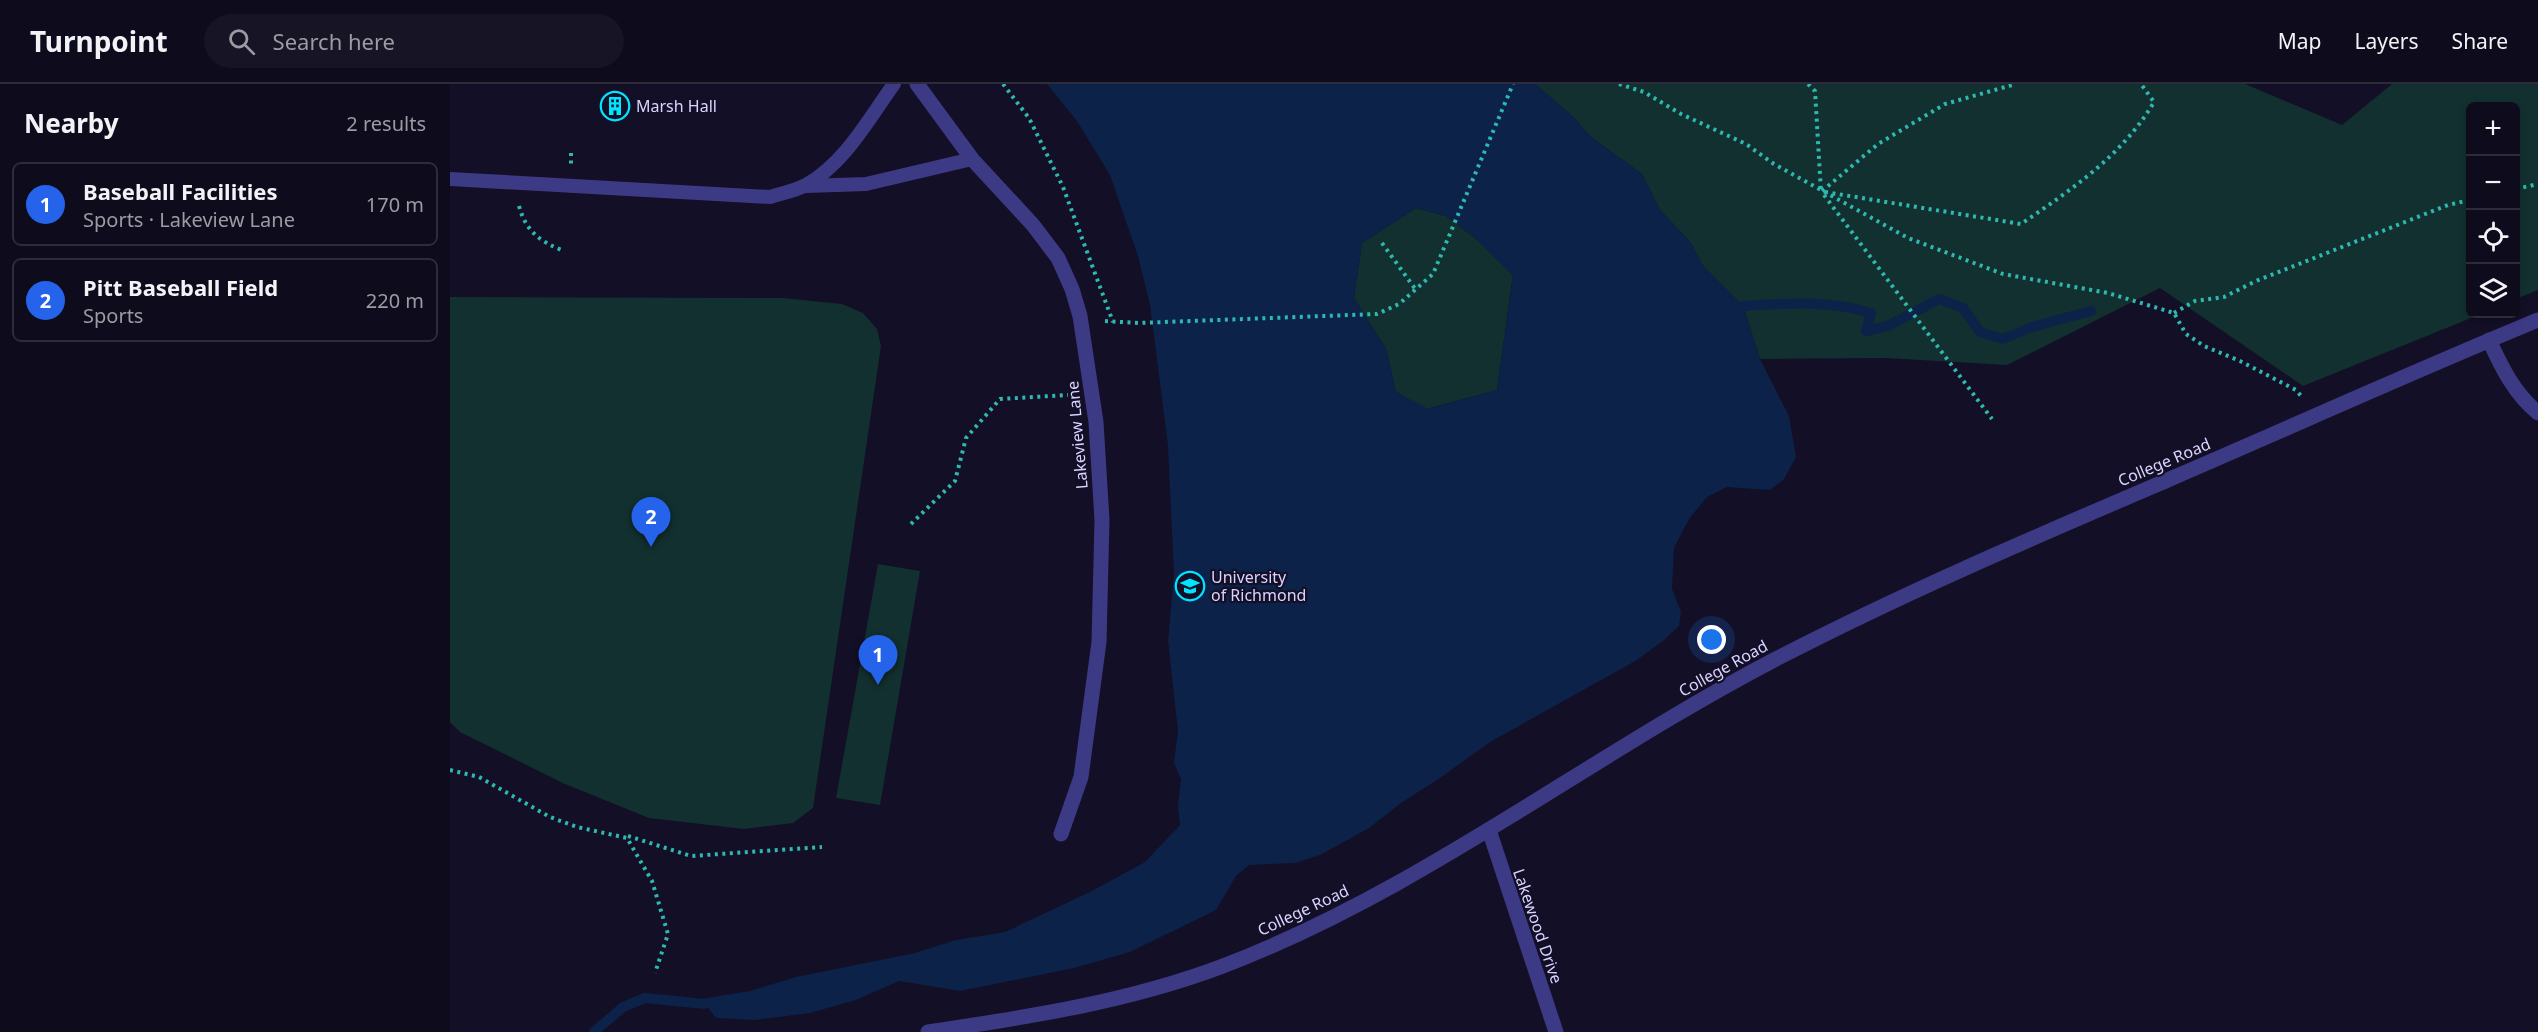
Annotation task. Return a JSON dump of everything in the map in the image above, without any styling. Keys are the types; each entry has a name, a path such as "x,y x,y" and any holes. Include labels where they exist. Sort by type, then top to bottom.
{"street":[{"name":"Lakeview Lane","path":"917,84 972,159 1033,225 1058,258 1072,289 1080,316 1093,394 1102,520 1099,642 1081,777 1061,834"},
{"name":"College Road","path":"928,1032 1097,1004 1224,966 1361,903 1489,831 1672,717 1850,622 2008,549 2538,320"},
{"path":"2489,340 2506,378 2516,392 2538,413"},
{"name":"Lakewood Drive","path":"1489,831 1556,1032"}],"lane":[{"path":"804,187 830,169 859,134 894,84"},
{"path":"450,179 770,197 804,187 866,184 972,159"}],"path":[{"path":"1003,84 1029,118 1063,188 1113,323 1377,314 1400,304 1427,281 1439,262 1513,84"},
{"path":"1619,84 1644,92 1681,114 1746,144 1821,192 1908,238 2003,274 2108,293 2174,313 2186,334 2204,346 2240,361 2296,390 2307,401"},
{"path":"1808,84 1815,91 1821,192 1992,419"},
{"path":"1821,192 1878,144 1945,104 2016,84"},
{"path":"1821,192 2021,224 2086,178 2129,138 2143,121 2154,102 2141,84"},
{"path":"512,182 523,219 542,243 564,251"},
{"path":"2520,188 2538,184"},
{"path":"2174,313 2194,301 2224,297 2256,281 2437,210 2466,201"},
{"path":"1382,243 1416,290"},
{"path":"911,524 955,482 966,438 1000,399 1093,394"},
{"path":"450,770 479,777 550,817 577,828 627,838 652,881 668,934 655,973"},
{"path":"628,836 691,856 822,847"}],"green space":[{"path":"1535,84 2245,84 2342,125 2392,84 2538,84 2538,290 2520,297 2520,102 2466,102 2466,318 2471,318 2303,386 2160,288 2007,365 1886,358 1760,359 1743,306 1703,266 1690,242 1660,210 1642,174 1592,138 1573,117"},
{"path":"1416,208 1446,216 1475,238 1513,275 1497,390 1427,409 1396,392 1386,349 1354,298 1362,243"},
{"path":"450,297 783,298 842,304 863,313 877,329 881,346 813,808 793,823 744,829 649,818 565,784 460,732 450,722"},
{"path":"878,564 920,571 880,805 836,798"}],"water":[{"path":"1047,84 1535,84 1573,117 1592,138 1642,174 1660,210 1690,242 1703,266 1743,306 1760,359 1789,416 1796,457 1784,479 1770,490 1727,487 1707,497 1689,519 1674,548 1672,589 1681,612 1679,626 1664,640 1637,660 1490,742 1401,803 1369,828 1320,855 1295,863 1249,865 1236,876 1216,910 1130,952 1074,968 960,991 899,981 856,1000 810,1013 755,1020 716,1018 701,999 750,991 796,977 915,953 956,940 1005,932 1090,892 1145,862 1180,825 1178,806 1181,779 1174,763 1178,731 1168,641 1174,575 1168,445 1150,305 1138,256 1110,175 1077,121","holes":["1416,208 1446,216 1475,238 1513,276 1497,390 1428,409 1396,392 1386,349 1354,298 1362,243"]}],"waterway":[{"path":"1743,306 1824,304 1856,309 1871,313 1866,331 1888,326 1939,299 1963,308 1980,332 2003,339 2032,327 2091,311"},
{"path":"594,1032 623,1007 645,998 705,1004"}],"place":[{"name":"Marsh Hall","path":"615,106"},
{"name":"Pitt Baseball Field","path":"651,547"},
{"name":"University of Richmond","path":"1190,586"},
{"name":"Baseball Facilities","path":"878,685"}]}
